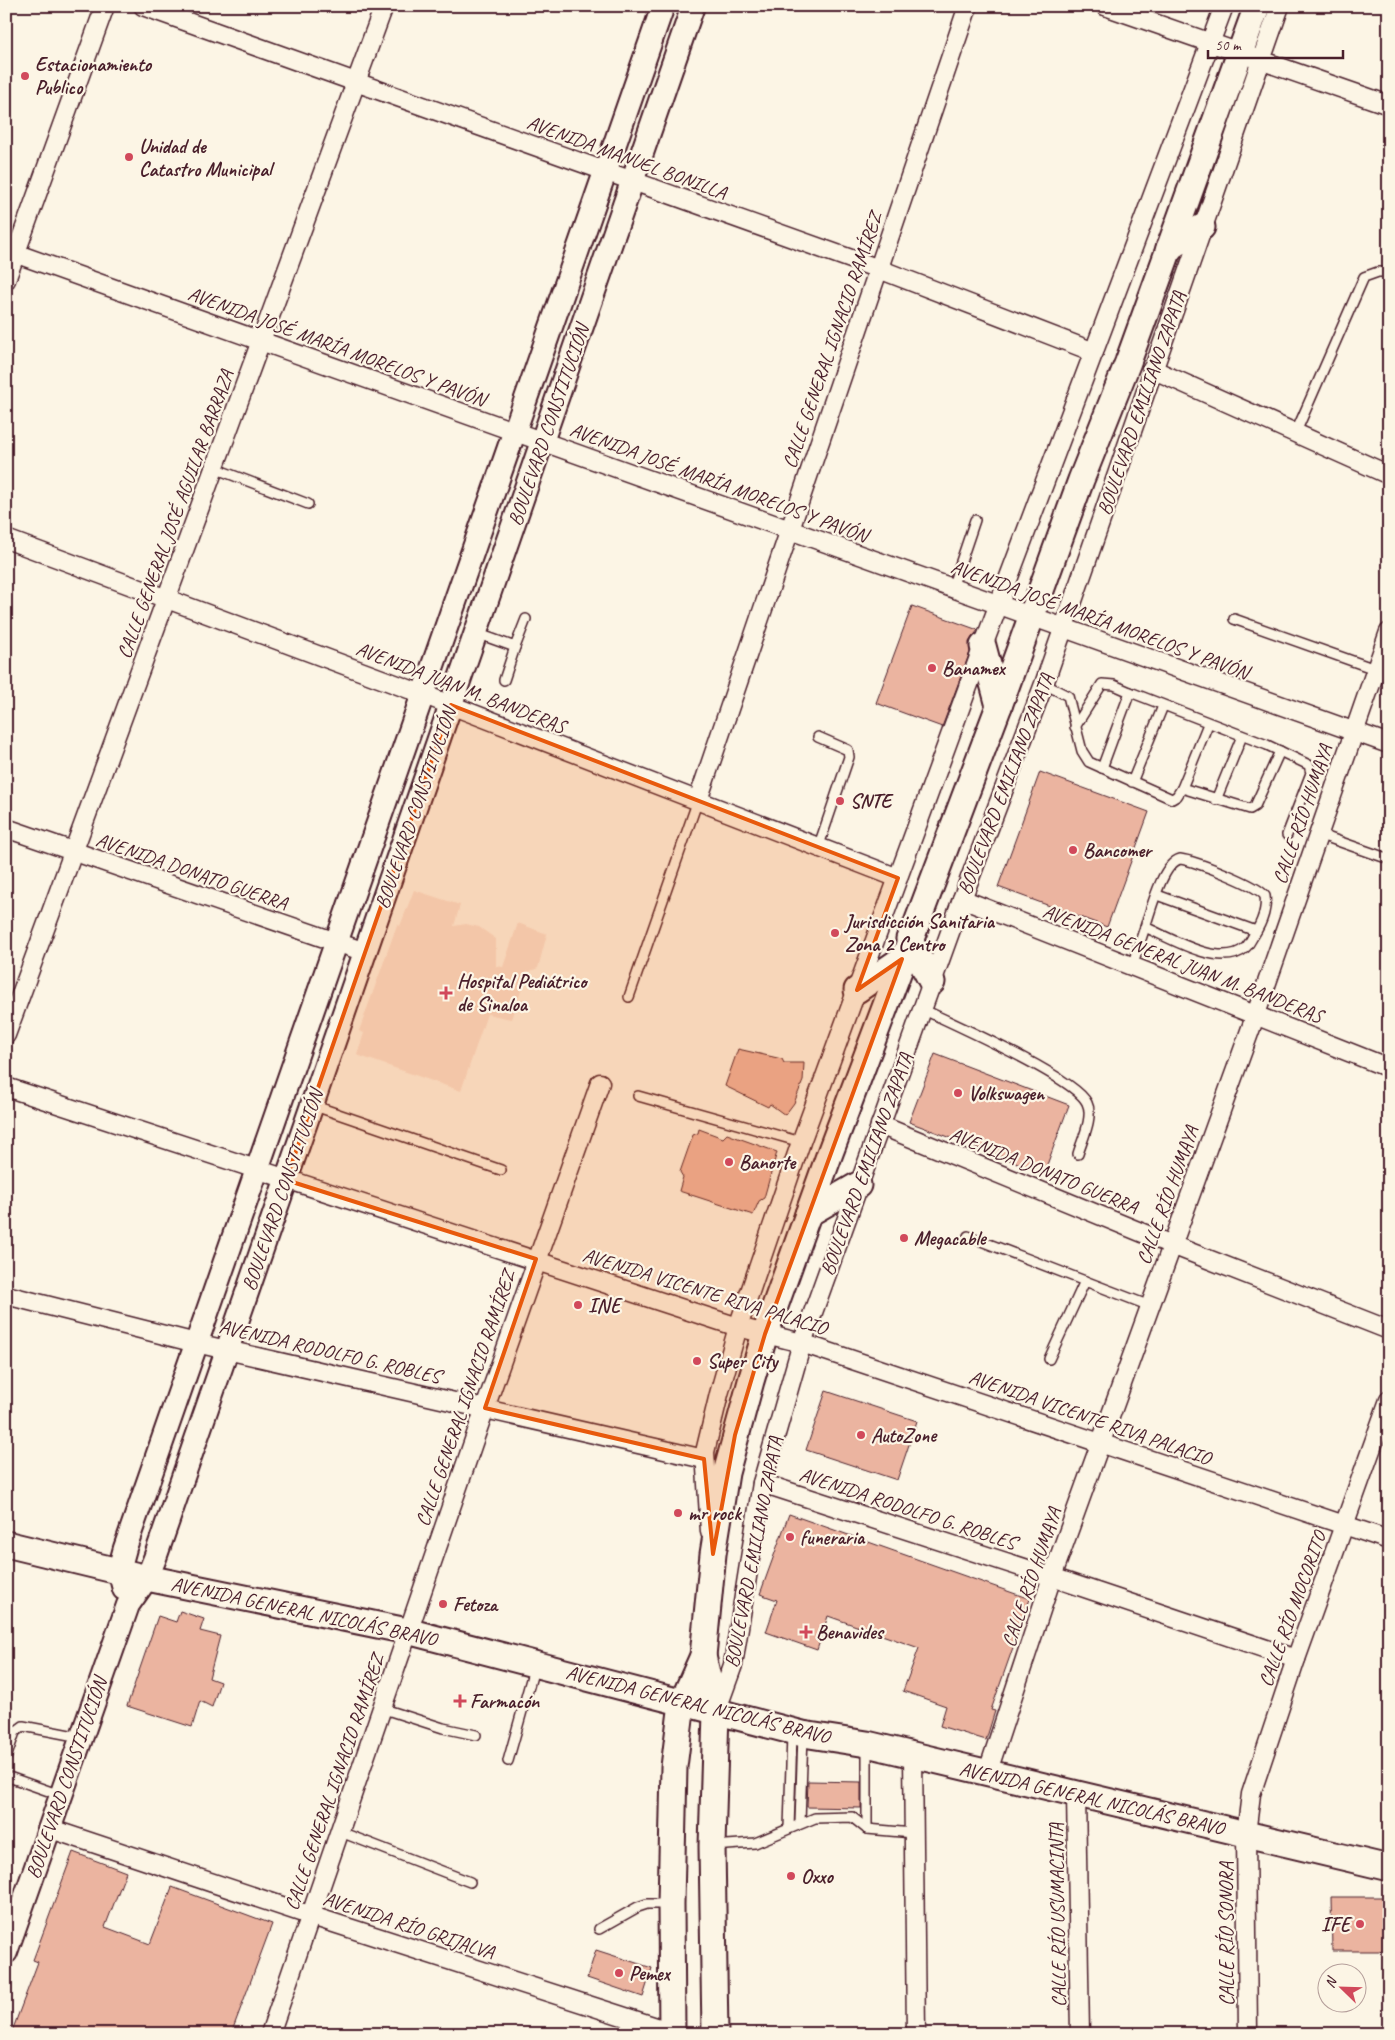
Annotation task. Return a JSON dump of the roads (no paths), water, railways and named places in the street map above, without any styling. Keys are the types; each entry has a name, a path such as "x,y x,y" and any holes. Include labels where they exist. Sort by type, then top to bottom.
{"main road":[{"name":"BOULEVARD EMILIANO ZAPATA","path":"672,2033 671,1904 674,1767 682,1703 703,1656 713,1554 736,1435 765,1334 906,949 1169,248 1250,57 1257,6"},
{"path":"1169,248 1202,227"},
{"path":"983,646 998,706"},
{"path":"857,990 906,949 932,982"},
{"path":"808,1214 858,1185"},
{"name":"AVENIDA GENERAL NICOLÁS BRAVO","path":"6,1544 147,1578 407,1631 798,1733 867,1744 1389,1868"},
{"name":"BOULEVARD EMILIANO ZAPATA","path":"703,1656 716,1712 712,1846 715,2034"}],"street":[{"path":"6,280 11,252 105,6"},
{"name":"AVENIDA MANUEL BONILLA","path":"143,6 356,84 879,269 1094,352"},
{"name":"CALLE GENERAL JOSÉ AGUILAR BARRAZA","path":"6,1035 384,6"},
{"name":"BOULEVARD CONSTITUCIÓN","path":"119,1570 196,1343 663,6"},
{"name":"BOULEVARD CONSTITUCIÓN","path":"6,1952 48,1828 128,1605 147,1578 693,6"},
{"name":"CALLE GENERAL IGNACIO RAMÍREZ","path":"698,800 968,6"},
{"path":"1105,6 1389,105"},
{"name":"BOULEVARD EMILIANO ZAPATA","path":"713,1554 704,1459 718,1394 738,1327 802,1142 998,604 1224,6"},
{"name":"BOULEVARD EMILIANO ZAPATA","path":"716,1712 733,1665 762,1483 802,1343 962,899 1044,684 1202,227 1250,57 1280,6"},
{"name":"AVENIDA JOSÉ MARÍA MORELOS Y PAVÓN","path":"11,252 1389,744"},
{"path":"1152,369 1389,475"},
{"name":"AVENIDA JUAN M. BANDERAS","path":"6,539 422,694 898,878"},
{"name":"CALLE RÍO HUMAYA","path":"987,1774 1052,1577 1256,1014 1389,632"},
{"name":"AVENIDA DONATO GUERRA","path":"6,828 365,952"},
{"name":"AVENIDA GENERAL JUAN M. BANDERAS","path":"962,899 1389,1068"},
{"name":"CALLE GENERAL IGNACIO RAMÍREZ","path":"270,2034 312,1916 338,1831 536,1259 600,1083"},
{"name":"AVENIDA VICENTE RIVA PALACIO","path":"6,1087 286,1180 536,1259 738,1327 802,1343 1389,1540"},
{"name":"AVENIDA DONATO GUERRA","path":"880,1124 1172,1245 1389,1330"},
{"name":"AVENIDA RODOLFO G. ROBLES","path":"6,1296 196,1343 704,1459"},
{"name":"CALLE RÍO MOCORITO","path":"1246,1834 1251,1794 1296,1659 1389,1400"},
{"name":"AVENIDA RODOLFO G. ROBLES","path":"762,1483 1052,1577 1296,1659"},
{"path":"119,1570 128,1605"},
{"path":"914,1756 916,2034"},
{"name":"CALLE RÍO USUMACINTA","path":"1076,1794 1080,2034"},
{"name":"AVENIDA RÍO GRIJALVA","path":"48,1828 672,2033"},
{"name":"CALLE RÍO SONORA","path":"1246,1834 1248,2034"}],"lane":[{"path":"1296,432 1364,277 1378,272 1389,272"},
{"path":"214,468 308,504"},
{"path":"952,588 975,520"},
{"path":"504,680 526,619"},
{"path":"1234,619 1375,669"},
{"path":"476,633 515,647"},
{"path":"1044,684 1068,696 1085,758 1132,782 1172,798 1177,796 1182,788 1208,724"},
{"path":"1075,727 1102,684 1114,685 1162,706 1280,751 1309,765 1312,769 1287,835"},
{"path":"1102,768 1130,692"},
{"path":"1132,782 1162,706"},
{"path":"1216,800 1242,736"},
{"path":"818,737 848,750 849,757 818,848"},
{"path":"1182,788 1250,809 1255,806 1280,751"},
{"path":"629,996 698,800"},
{"path":"1318,834 1389,859"},
{"path":"1132,966 1145,927 1170,863 1180,859 1187,860 1261,890 1265,896 1266,902 1256,931 1246,947 1238,952 1214,956 1145,927"},
{"path":"1157,895 1256,931"},
{"path":"922,1009 1012,1052 1066,1082 1083,1096 1088,1104 1089,1114 1078,1154"},
{"path":"638,1096 802,1142"},
{"path":"312,1105 501,1170"},
{"path":"968,1236 1002,1247 1150,1306"},
{"path":"1049,1359 1085,1281"},
{"path":"508,1761 535,1663"},
{"path":"381,1708 443,1728 476,1736"},
{"path":"6,1758 14,1732 23,1726 81,1737"},
{"path":"798,1733 800,1822"},
{"path":"789,1828 798,1733"},
{"path":"867,1744 868,1829"},
{"path":"6,1776 60,1795"},
{"path":"712,1846 748,1845 800,1822 815,1818 852,1817 868,1829 914,1833"},
{"path":"338,1831 470,1882"},
{"path":"599,1929 638,1907 647,1904 671,1904"}],"place":[{"name":"Estacionamiento Publico","path":"25,76"},
{"name":"Unidad de Catastro Municipal","path":"129,157"},
{"name":"Banamex","path":"932,668"},
{"name":"SNTE","path":"840,801"},
{"name":"Bancomer","path":"1073,850"},
{"name":"Jurisdicción Sanitaria Zona 2 Centro","path":"835,933"},
{"name":"Hospital Pediátrico de Sinaloa","path":"446,993"},
{"name":"Volkswagen","path":"958,1093"},
{"name":"Banorte","path":"729,1162"},
{"name":"Megacable","path":"904,1238"},
{"name":"INE","path":"578,1305"},
{"name":"Super City","path":"697,1361"},
{"name":"AutoZone","path":"861,1435"},
{"name":"mr rock","path":"678,1513"},
{"name":"funeraria","path":"790,1537"},
{"name":"Fetoza","path":"443,1604"},
{"name":"Benavides","path":"806,1632"},
{"name":"Farmacón","path":"460,1701"},
{"name":"Oxxo","path":"791,1876"},
{"name":"IFE","path":"1360,1924"},
{"name":"Pemex","path":"619,1973"}]}
